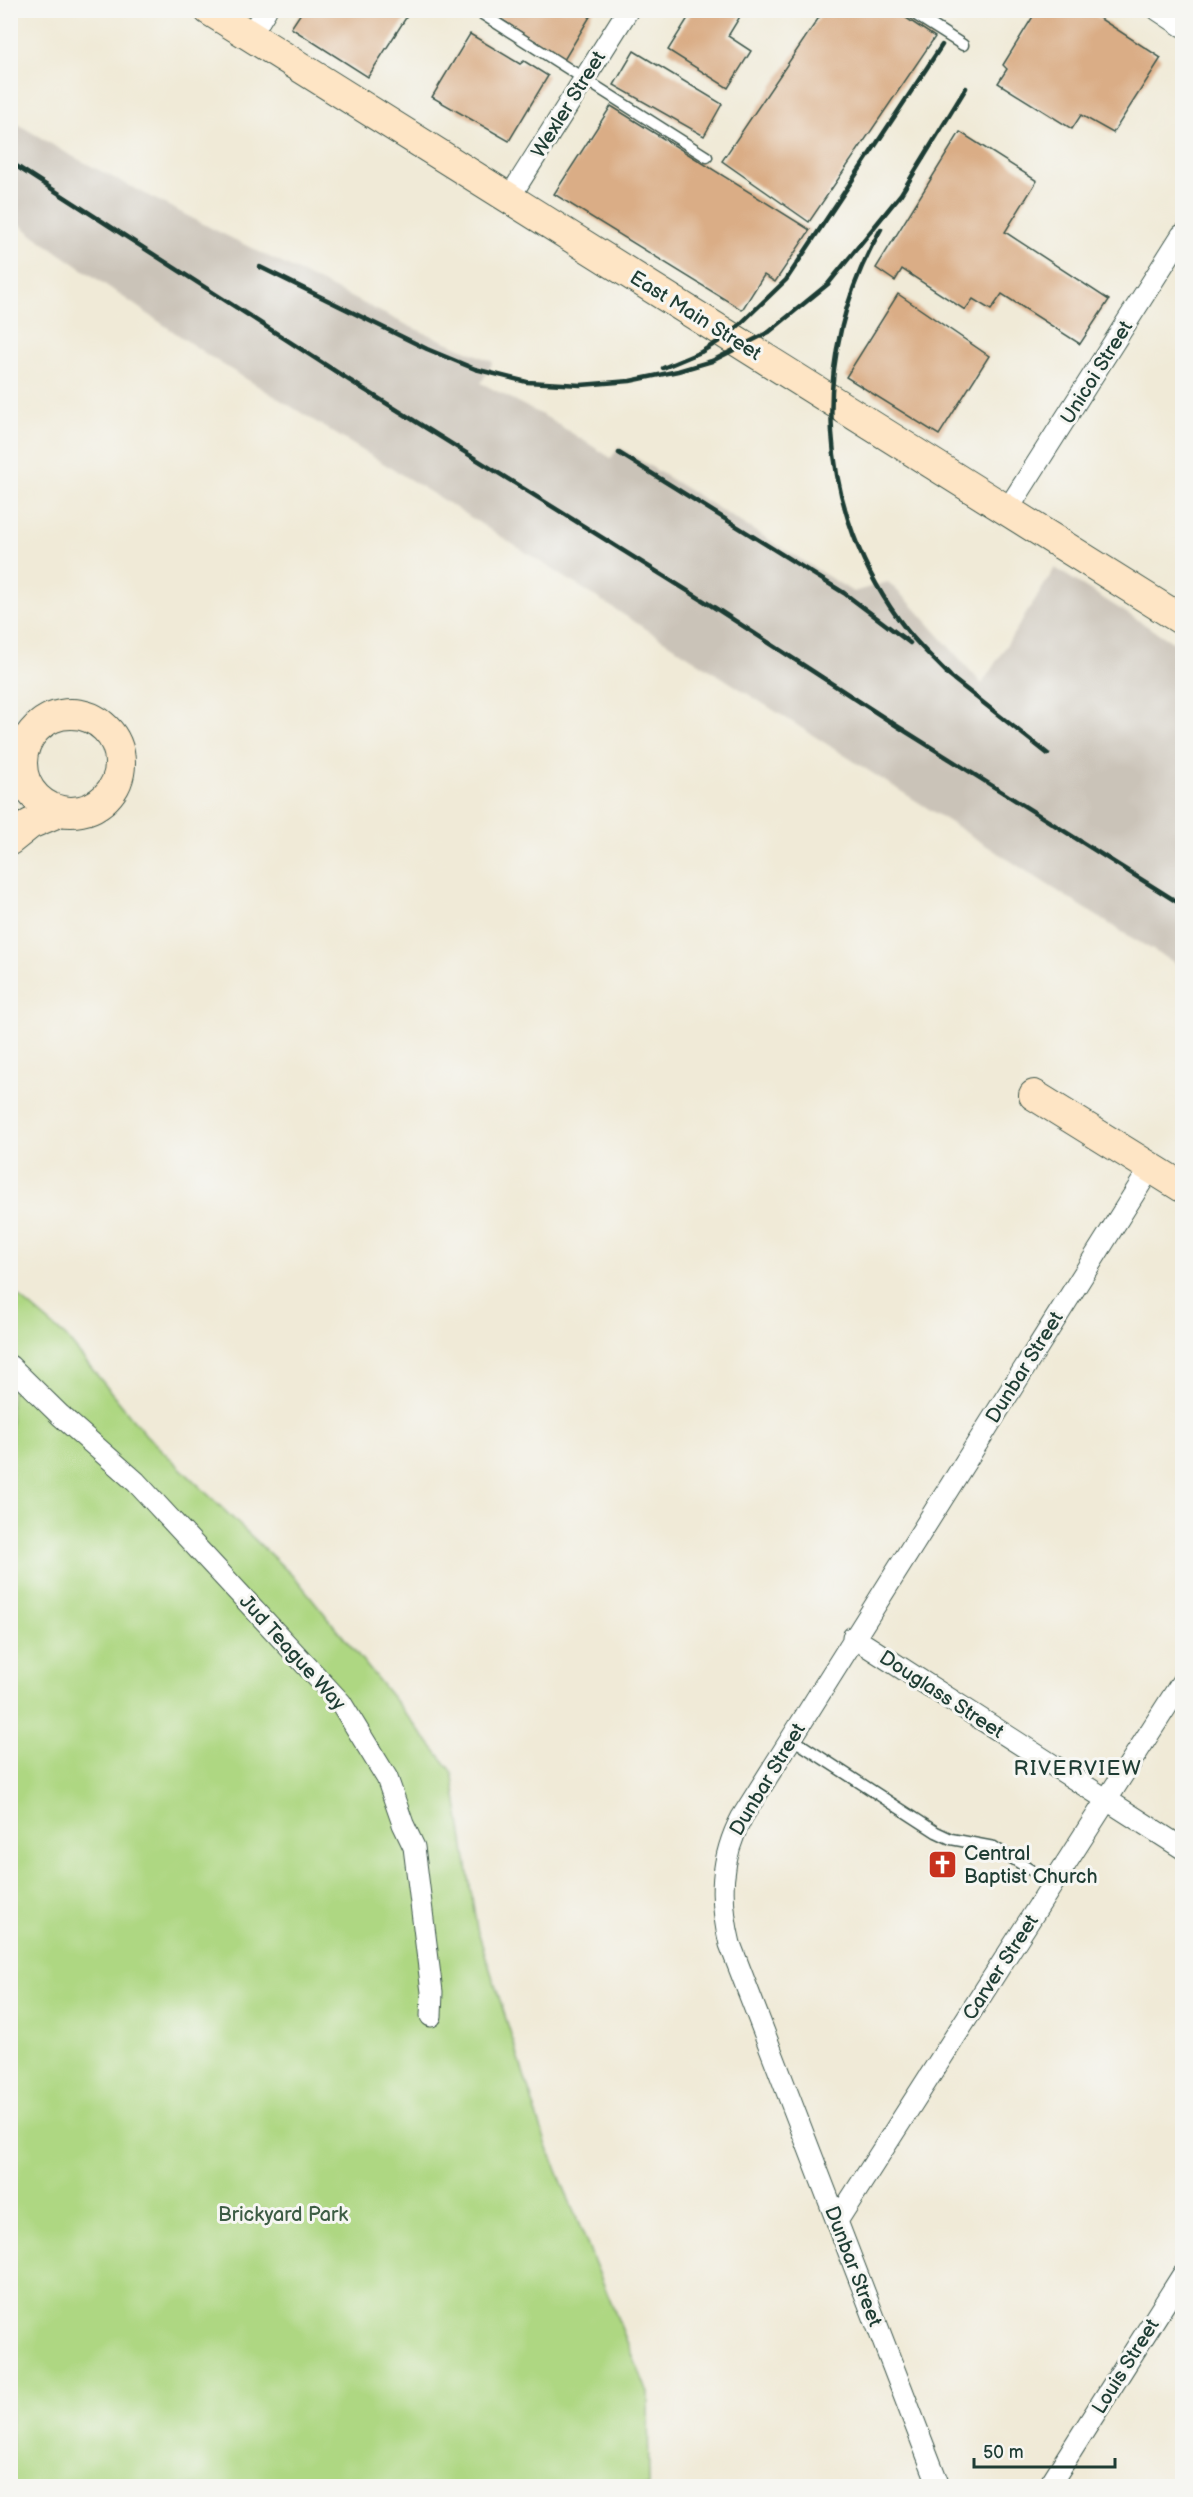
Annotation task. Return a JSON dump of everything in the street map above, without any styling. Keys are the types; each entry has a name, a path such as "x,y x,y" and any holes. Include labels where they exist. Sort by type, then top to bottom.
{"main road":[{"name":"East Main Street","path":"209,10 1182,620"},
{"path":"10,840 30,824 61,811 85,811 99,804 111,792 118,778 120,761 117,745 109,731 96,720 80,715 64,714 48,719 35,729 26,742 22,758 22,774 28,789 39,801 61,811"},
{"path":"10,802 22,774"},
{"path":"1034,1095 1182,1187"}],"street":[{"path":"250,36 266,10"},
{"name":"Wexler Street","path":"509,198 628,10"},
{"path":"1158,10 1182,26"},
{"name":"Unicoi Street","path":"1008,509 1182,235"},
{"name":"Dunbar Street","path":"939,2487 730,1944 723,1916 724,1866 730,1839 791,1738 1150,1167"},
{"name":"Jud Teague Way","path":"10,1366 136,1482 341,1703 363,1736 387,1778 403,1824 414,1847 432,1992 431,2016"},
{"name":"Douglass Street","path":"853,1637 1182,1848"},
{"name":"Carver Street","path":"837,2221 1106,1801 1180,1692"},
{"name":"Louis Street","path":"1049,2487 1182,2276"}],"lane":[{"path":"476,10 707,157"},
{"path":"908,10 963,45"},
{"path":"791,1738 936,1832 951,1839 994,1847 1053,1884"}],"shaded area":[{"path":"11,120 68,154 213,229 413,328 493,362 481,383 548,418 611,458 619,447 853,592 888,582 911,604 982,684 1055,568 1182,648 1182,967 1122,932 456,508 209,356 33,235 11,218"}],"green space":[{"name":"Brickyard Park","path":"11,1290 66,1337 146,1435 298,1581 452,1771 477,1929 547,2146 648,2393 649,2486 11,2486"}],"building":[{"path":"303,10 411,10 368,77 291,28"},
{"path":"487,10 594,10 564,60"},
{"path":"693,10 744,10 728,36 751,51 728,88 668,50"},
{"path":"824,10 894,10 935,37 809,222 722,161"},
{"path":"1037,10 1087,10 1161,58 1113,133 1081,115 1072,129 998,83 1007,69 1003,65"},
{"path":"470,34 520,64 524,61 548,76 509,141 432,97"},
{"path":"634,51 722,104 704,136 614,85"},
{"path":"611,106 810,230 775,282 764,275 742,310 554,194"},
{"path":"960,132 1037,181 1005,232 1109,300 1080,344 1002,294 991,310 973,299 965,310 902,269 895,281 876,268"},
{"path":"898,294 989,356 939,435 846,377"}],"railway":[{"path":"663,368 701,352 729,335 786,280 942,45"},
{"path":"260,267 427,349 475,369 527,382 581,385 630,381 678,371 712,361 769,332 828,284 901,194 966,88"},
{"path":"10,162 349,380 720,611 897,726 1182,905"},
{"path":"881,229 857,278 841,328 833,380 832,432 839,484 853,535 876,583 906,629 952,678"},
{"path":"619,453 844,593 910,643"},
{"path":"947,674 1048,754"}],"place":[{"name":"Central Baptist Church","path":"943,1865"}],"district":[{"name":"RIVERVIEW","path":"1078,1768"}]}
